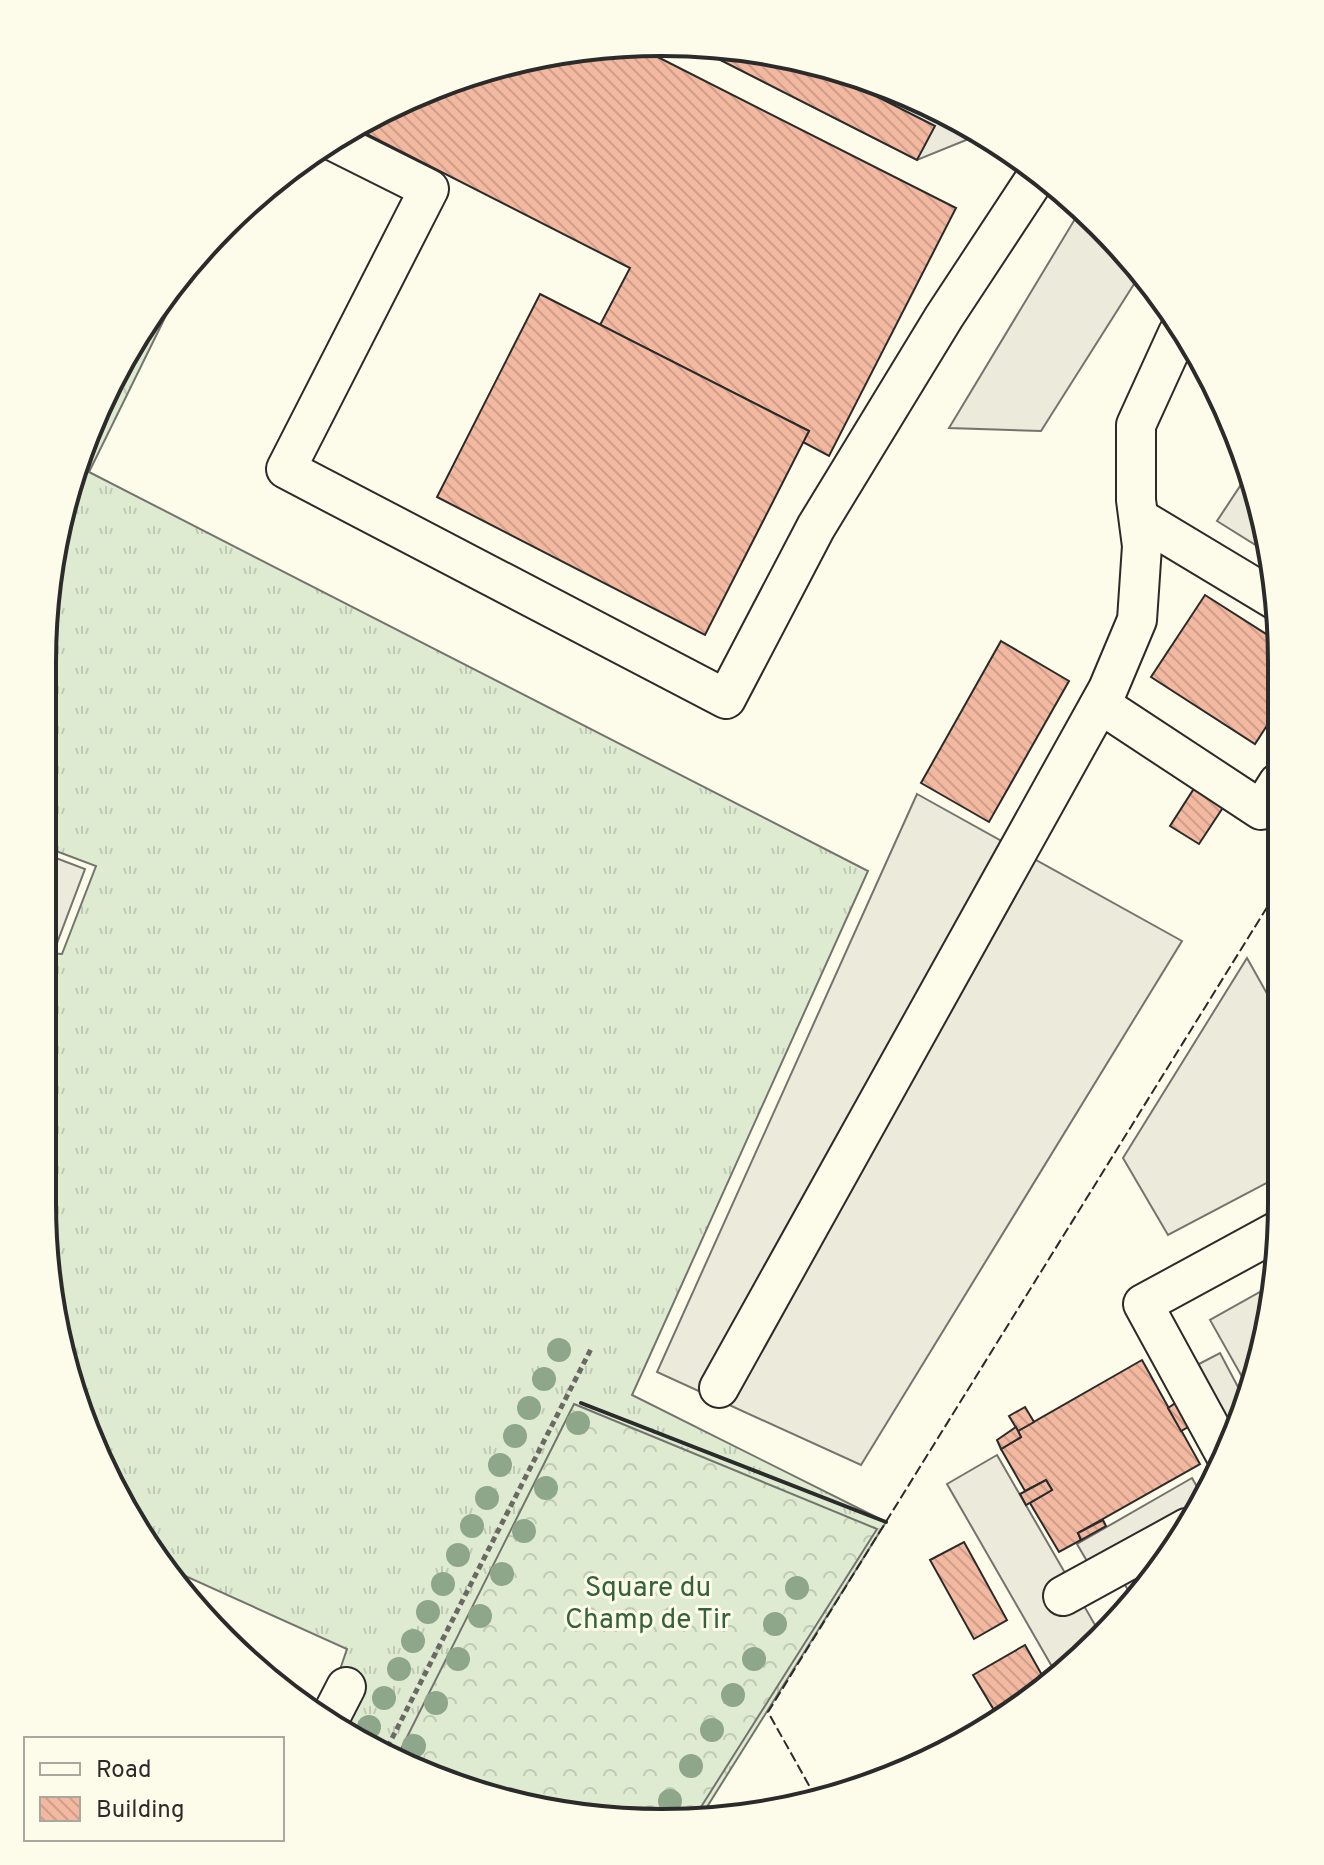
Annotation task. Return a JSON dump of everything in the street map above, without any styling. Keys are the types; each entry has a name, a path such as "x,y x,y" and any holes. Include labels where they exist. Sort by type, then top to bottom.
{"lane":[{"path":"344,146 429,189 286,469 726,699 816,527 944,317 1033,182"},
{"path":"719,1388 1100,704 1137,620 1142,546 1136,425 1175,340"},
{"path":"1139,518 1264,593"},
{"path":"1100,704 1261,810 1268,799"},
{"path":"1219,1443 1143,1304 1267,1237"},
{"path":"1063,1596 1166,1539"}],"path":[{"path":"389,1744 591,1349"}],"green space":[{"path":"169,310 89,472 868,871 632,1395 886,1522 707,1808 622,1808 544,1797 467,1777 394,1747 327,1708 347,1649 184,1575 158,1540 118,1471 88,1398 68,1321 57,1243 56,954 62,954 96,866 56,851 56,662 61,583 77,505 102,430 137,359"},
{"name":"Square du Champ de Tir","path":"574,1404 877,1529 700,1808 622,1808 544,1797 467,1777 401,1750"}],"shaded area":[{"path":"718,59 780,68 857,88 930,118 968,139 917,160"},
{"path":"1075,218 1135,283 1041,431 949,428"},
{"path":"1241,485 1256,545 1217,521"},
{"path":"917,794 1182,941 861,1465 657,1372"},
{"path":"56,858 85,869 56,943"},
{"path":"1247,958 1268,995 1268,1182 1168,1235 1123,1158"},
{"path":"1261,1291 1242,1377 1210,1320"},
{"path":"1220,1353 1239,1388 1227,1422 1197,1365"},
{"path":"997,1455 1095,1625 1100,1622 1052,1667 947,1484"},
{"path":"1192,1478 1197,1487 1166,1540 1128,1590 1123,1582 1105,1592 1077,1544"}],"building":[{"path":"656,56 956,208 829,456 803,442 809,431 600,325 630,268 366,133 430,102 505,77 583,61"},
{"path":"718,59 780,68 857,88 935,126 917,160"},
{"path":"540,294 809,431 705,635 437,497"},
{"path":"1205,595 1267,635 1268,724 1255,744 1151,677"},
{"path":"1001,641 1069,681 989,822 921,783"},
{"path":"1195,787 1224,806 1199,844 1170,826"},
{"path":"1142,1360 1200,1464 1078,1533 1081,1540 1059,1552 1030,1503 1052,1490 1046,1480 1025,1491 1001,1449 1021,1437 1018,1431"},
{"path":"1177,1402 1190,1426 1181,1431 1168,1408"},
{"path":"1025,1407 1034,1422 1018,1431 1009,1416"},
{"path":"1016,1427 1021,1437 1001,1449 997,1440"},
{"path":"1046,1480 1052,1490 1026,1505 1020,1494"},
{"path":"1103,1520 1106,1526 1081,1540 1078,1533"},
{"path":"964,1542 1007,1620 974,1639 930,1560"},
{"path":"1025,1645 1042,1675 994,1710 973,1675"}],"fence":[{"path":"811,1790 768,1712 1268,906"}],"wall":[{"path":"581,1403 886,1522"}]}
